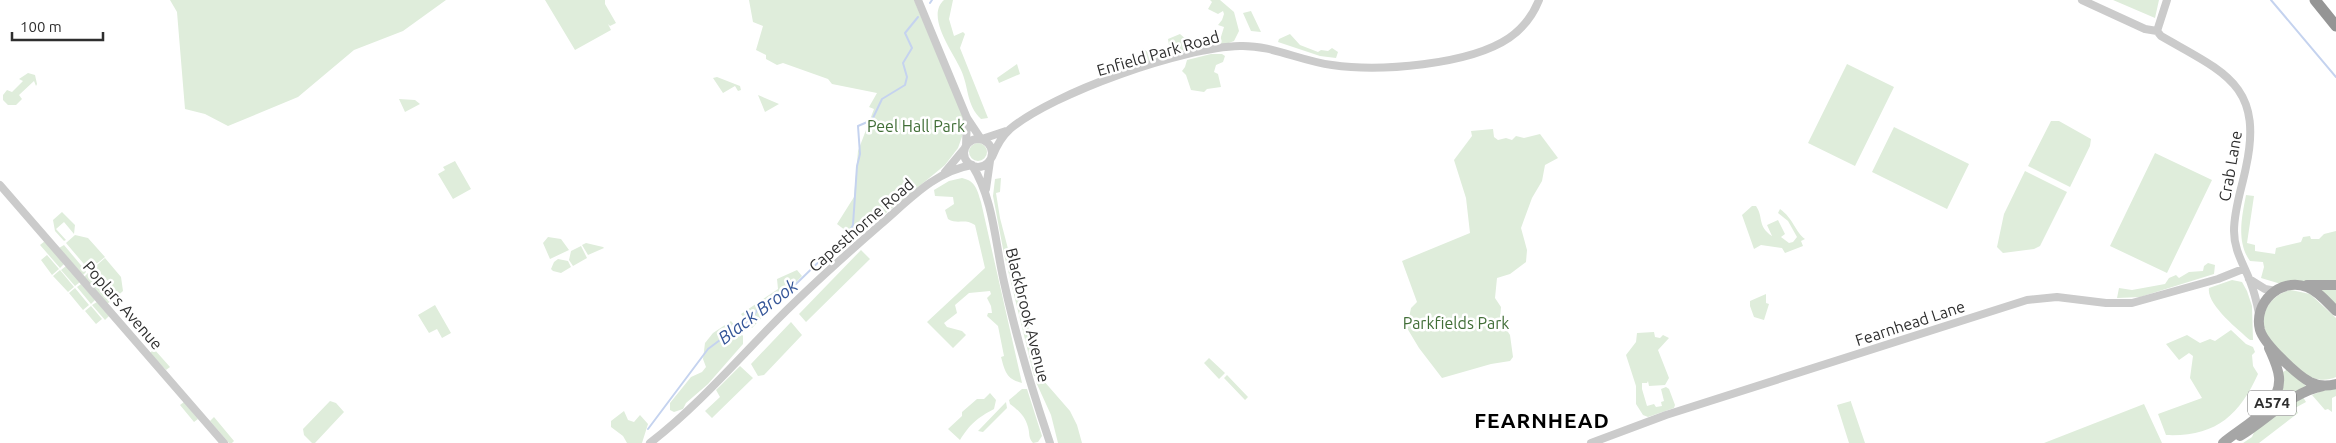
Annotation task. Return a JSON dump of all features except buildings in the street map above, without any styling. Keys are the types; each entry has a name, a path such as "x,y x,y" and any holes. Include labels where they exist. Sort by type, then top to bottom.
{"highway":[{"path":"2315,0 2336,26"}],"main road":[{"path":"2301,285 2313,289 2336,311"},
{"path":"2260,315 2265,301 2276,291 2287,286 2336,285"},
{"name":"A574","path":"2223,443 2261,414 2276,396 2279,376 2267,343 2260,330 2260,315"},
{"name":"A574","path":"2267,343 2312,383 2333,385"},
{"name":"A574","path":"2229,443 2251,430 2298,396 2309,390 2333,385"}],"street":[{"path":"918,0 967,118 981,139 991,146 991,158 983,166 972,165 964,156 967,118"},
{"name":"Enfield Park Road","path":"981,139 1010,130 1047,107 1107,80 1217,48 1240,46 1264,48 1330,65 1355,68 1402,66 1469,55 1494,46 1514,34 1527,21 1538,0"},
{"name":"Crab Lane","path":"2082,0 2145,29 2157,32 2209,62 2225,74 2238,89 2247,107 2251,141 2234,231 2236,249 2243,269 2249,279 2260,315"},
{"path":"2157,32 2168,0"},
{"name":"Enfield Park Road","path":"991,158 999,142 1010,130"},
{"path":"965,147 973,139 981,139"},
{"name":"Capesthorne Road","path":"942,175 965,147"},
{"name":"Blackbrook Avenue","path":"986,192 991,158"},
{"name":"Capesthorne Road","path":"650,443 692,408 786,311 853,248 920,190 942,175 972,165"},
{"name":"Blackbrook Avenue","path":"972,165 986,192 1004,282 1028,378 1050,443"},
{"name":"Poplars Avenue","path":"0,186 224,443"},
{"name":"Fearnhead Lane","path":"1591,443 1666,416 2027,300 2057,297 2106,303 2132,303 2226,277 2243,269"},
{"path":"2249,279 2265,289 2276,291"}],"green space":[{"path":"170,0 446,0 403,31 354,50 298,97 228,126 205,114 185,109 177,12"},
{"path":"545,0 605,0 605,4 616,23 610,26 608,24 611,30 575,50"},
{"name":"Peel Hall Park","path":"749,0 914,0 963,116 964,131 958,148 945,165 854,237 837,224 854,197 858,151 874,109 869,107 877,93 832,84 828,79 783,63 777,65 766,59 766,55 756,50 763,26 753,22"},
{"path":"944,0 953,0 949,19 954,36 963,32 965,34 960,48 988,118 981,119 976,114 970,102 964,76 939,25 939,7"},
{"path":"1210,0 1220,0 1234,12 1239,31 1234,41 1221,46 1182,51 1148,61 1143,48 1154,54 1173,49 1173,45 1169,45 1168,39 1180,34 1188,41 1202,39 1214,42 1220,40 1224,27 1218,25 1224,14 1223,11 1218,14 1208,9 1212,2"},
{"path":"2113,0 2159,0 2155,18"},
{"path":"1251,11 1261,32 1251,31 1243,13"},
{"path":"1290,34 1300,45 1318,52 1321,50 1328,51 1332,48 1338,52 1336,58 1320,56 1278,42 1279,39"},
{"path":"1211,54 1222,54 1225,56 1223,62 1216,65 1214,72 1218,74 1221,87 1207,89 1204,92 1191,90 1186,75 1182,71 1187,60"},
{"path":"1017,64 1020,74 999,83 997,78"},
{"path":"1847,64 1894,87 1855,166 1808,143"},
{"path":"28,73 35,75 36,86 34,81 19,95 22,99 16,105 8,105 3,100 3,95 7,90 12,92 23,81 19,79"},
{"path":"717,77 740,86 741,90 738,91 735,86 723,93 713,78"},
{"path":"758,95 779,104 765,112"},
{"path":"399,99 415,100 420,104 405,112"},
{"path":"2051,121 2059,121 2091,139 2090,146 2070,187 2028,166"},
{"path":"1894,127 1969,164 1947,209 1872,172"},
{"name":"Parkfields Park","path":"1493,129 1494,137 1498,140 1506,138 1512,140 1516,136 1524,138 1540,134 1558,158 1545,165 1542,181 1532,198 1521,228 1527,250 1526,262 1510,274 1497,278 1495,298 1501,307 1500,320 1510,335 1513,357 1510,361 1491,364 1442,378 1419,348 1407,328 1411,308 1417,302 1402,261 1470,233 1466,198 1454,160 1472,136 1471,131"},
{"path":"978,143 984,146 987,152 984,158 978,161 972,158 969,152 972,146"},
{"path":"2155,153 2212,180 2167,273 2110,246"},
{"path":"455,161 471,189 453,199 438,174 445,170 443,167"},
{"path":"2025,171 2067,192 2040,246 2034,249 2003,253 1997,247 2004,214"},
{"path":"962,178 967,179 973,184 981,202 1022,383 1009,377 1004,366 1001,357 1004,356 998,326 987,316 988,313 992,313 987,298 991,294 990,291 969,293 955,305 957,313 944,323 947,327 962,331 966,335 953,348 927,322 985,268 975,225 948,219 945,210 954,204 953,197 935,196 934,190 949,181"},
{"path":"1001,178 1000,192 996,193 1000,218 1041,376 1034,376 1004,254 993,196 995,179"},
{"path":"2246,195 2254,196 2247,243 2255,245 2255,251 2275,254 2276,248 2301,242 2303,237 2310,236 2311,239 2319,239 2324,234 2336,231 2336,280 2281,284 2261,278 2264,267 2263,262 2250,261 2243,246 2241,229"},
{"path":"1752,206 1756,206 1762,225 1767,232 1772,236 1767,225 1778,220 1785,234 1781,237 1789,243 1793,242 1797,237 1788,221 1778,213 1780,209 1805,239 1801,241 1803,246 1785,253 1782,248 1761,245 1754,249 1742,215"},
{"path":"62,212 75,225 74,234 64,222 56,229 66,240 64,241 55,231 53,220"},
{"path":"75,235 88,238 105,257 89,270 66,243"},
{"path":"548,237 561,239 569,250 550,259 543,243"},
{"path":"45,241 64,264 60,268 40,245"},
{"path":"586,243 604,248 588,255 582,245"},
{"path":"64,245 85,270 86,272 83,275 59,248"},
{"path":"581,246 587,258 573,266 569,260 571,251"},
{"path":"861,250 870,259 806,322 799,314"},
{"path":"47,255 59,269 52,275 41,260"},
{"path":"105,258 121,277 123,291 114,299 90,271"},
{"path":"558,259 568,261 571,267 561,273 553,271 551,269 554,262"},
{"path":"2208,263 2215,265 2214,274 2140,297 2117,298 2119,288 2132,290 2165,284 2169,278 2176,275 2179,278 2189,272 2203,271 2204,266"},
{"path":"66,266 80,282 75,286 61,270"},
{"path":"60,270 74,287 68,292 53,276"},
{"path":"797,270 802,276 752,328 741,314 778,289 777,279"},
{"path":"88,273 112,300 107,304 84,277"},
{"path":"2232,280 2242,282 2247,291 2252,306 2253,340 2250,340 2224,316 2209,294 2209,288"},
{"path":"81,284 95,300 91,304 77,287"},
{"path":"75,288 89,305 83,310 69,293"},
{"path":"2336,288 2336,306 2320,289"},
{"path":"2291,290 2310,294 2336,318 2336,377 2322,380 2308,375 2280,352 2266,334 2264,319 2268,306 2272,300"},
{"path":"1766,294 1766,303 1769,304 1764,320 1754,317 1750,301"},
{"path":"97,302 109,316 105,320 92,305"},
{"path":"435,305 451,333 442,338 437,329 429,333 418,315"},
{"path":"91,306 102,319 96,324 85,311"},
{"path":"731,321 743,336 743,344 708,384 686,403 683,409 674,412 670,410 670,403 691,377 702,372 706,367 703,359 705,343 713,333"},
{"path":"791,322 802,335 764,375 758,376 751,364"},
{"path":"2231,330 2246,344 2253,347 2255,352 2252,355 2253,366 2258,374 2243,402 2223,421 2212,428 2183,435 2166,435 2158,414 2202,398 2190,378 2193,356 2189,353 2179,360 2166,344 2187,335 2200,343 2210,339 2215,341"},
{"path":"1654,332 1655,337 1660,338 1663,335 1669,338 1658,350 1669,378 1665,385 1649,386 1648,381 1647,383 1642,383 1642,389 1647,406 1654,404 1656,407 1662,406 1661,402 1664,401 1661,389 1666,387 1669,389 1675,405 1674,408 1648,417 1643,415 1636,404 1636,386 1626,355 1636,342 1637,333"},
{"path":"154,349 170,367 166,370 150,353"},
{"path":"1209,358 1225,373 1219,379 1204,363"},
{"path":"740,366 753,378 712,418 705,411 720,397 716,390"},
{"path":"2288,369 2306,386 2275,405 2283,372"},
{"path":"1227,375 1248,397 1245,400 1224,378"},
{"path":"1043,380 1070,411 1077,425 1082,443 1058,443 1051,415 1036,382"},
{"path":"2329,388 2336,389 2336,396 2332,398 2332,412 2328,409 2325,410 2312,395"},
{"path":"1022,389 1027,389 1042,436 1038,442 1033,443 1031,441 1025,420 1019,411 1010,404 1009,400"},
{"path":"990,393 996,400 994,409 974,422 960,440 948,429 962,416 962,412 977,399 984,399"},
{"path":"2303,397 2306,402 2295,408 2298,413 2259,443 2243,443 2252,437 2255,430"},
{"path":"330,401 336,403 344,412 315,443 312,443 304,435 303,429"},
{"path":"1851,401 1865,443 1849,443 1837,405"},
{"path":"184,402 198,419 194,422 180,405"},
{"path":"1006,402 1007,408 983,432 978,431"},
{"path":"2144,404 2162,443 2044,443"},
{"path":"624,411 628,420 634,422 640,415 648,424 642,443 627,443 623,436 611,427 611,421"},
{"path":"214,417 234,441 232,443 229,443 210,421"}],"waterway":[{"path":"2271,0 2336,77"},
{"name":"Black Brook","path":"849,232 853,225 857,166 860,154 858,126 872,120 882,99 905,85 907,77 903,63 912,48 905,33 918,17"},
{"name":"Black Brook","path":"648,429 708,349 736,328 750,321 760,306 796,284 836,245"}],"district":[{"name":"FEARNHEAD","path":"1542,421"}]}
